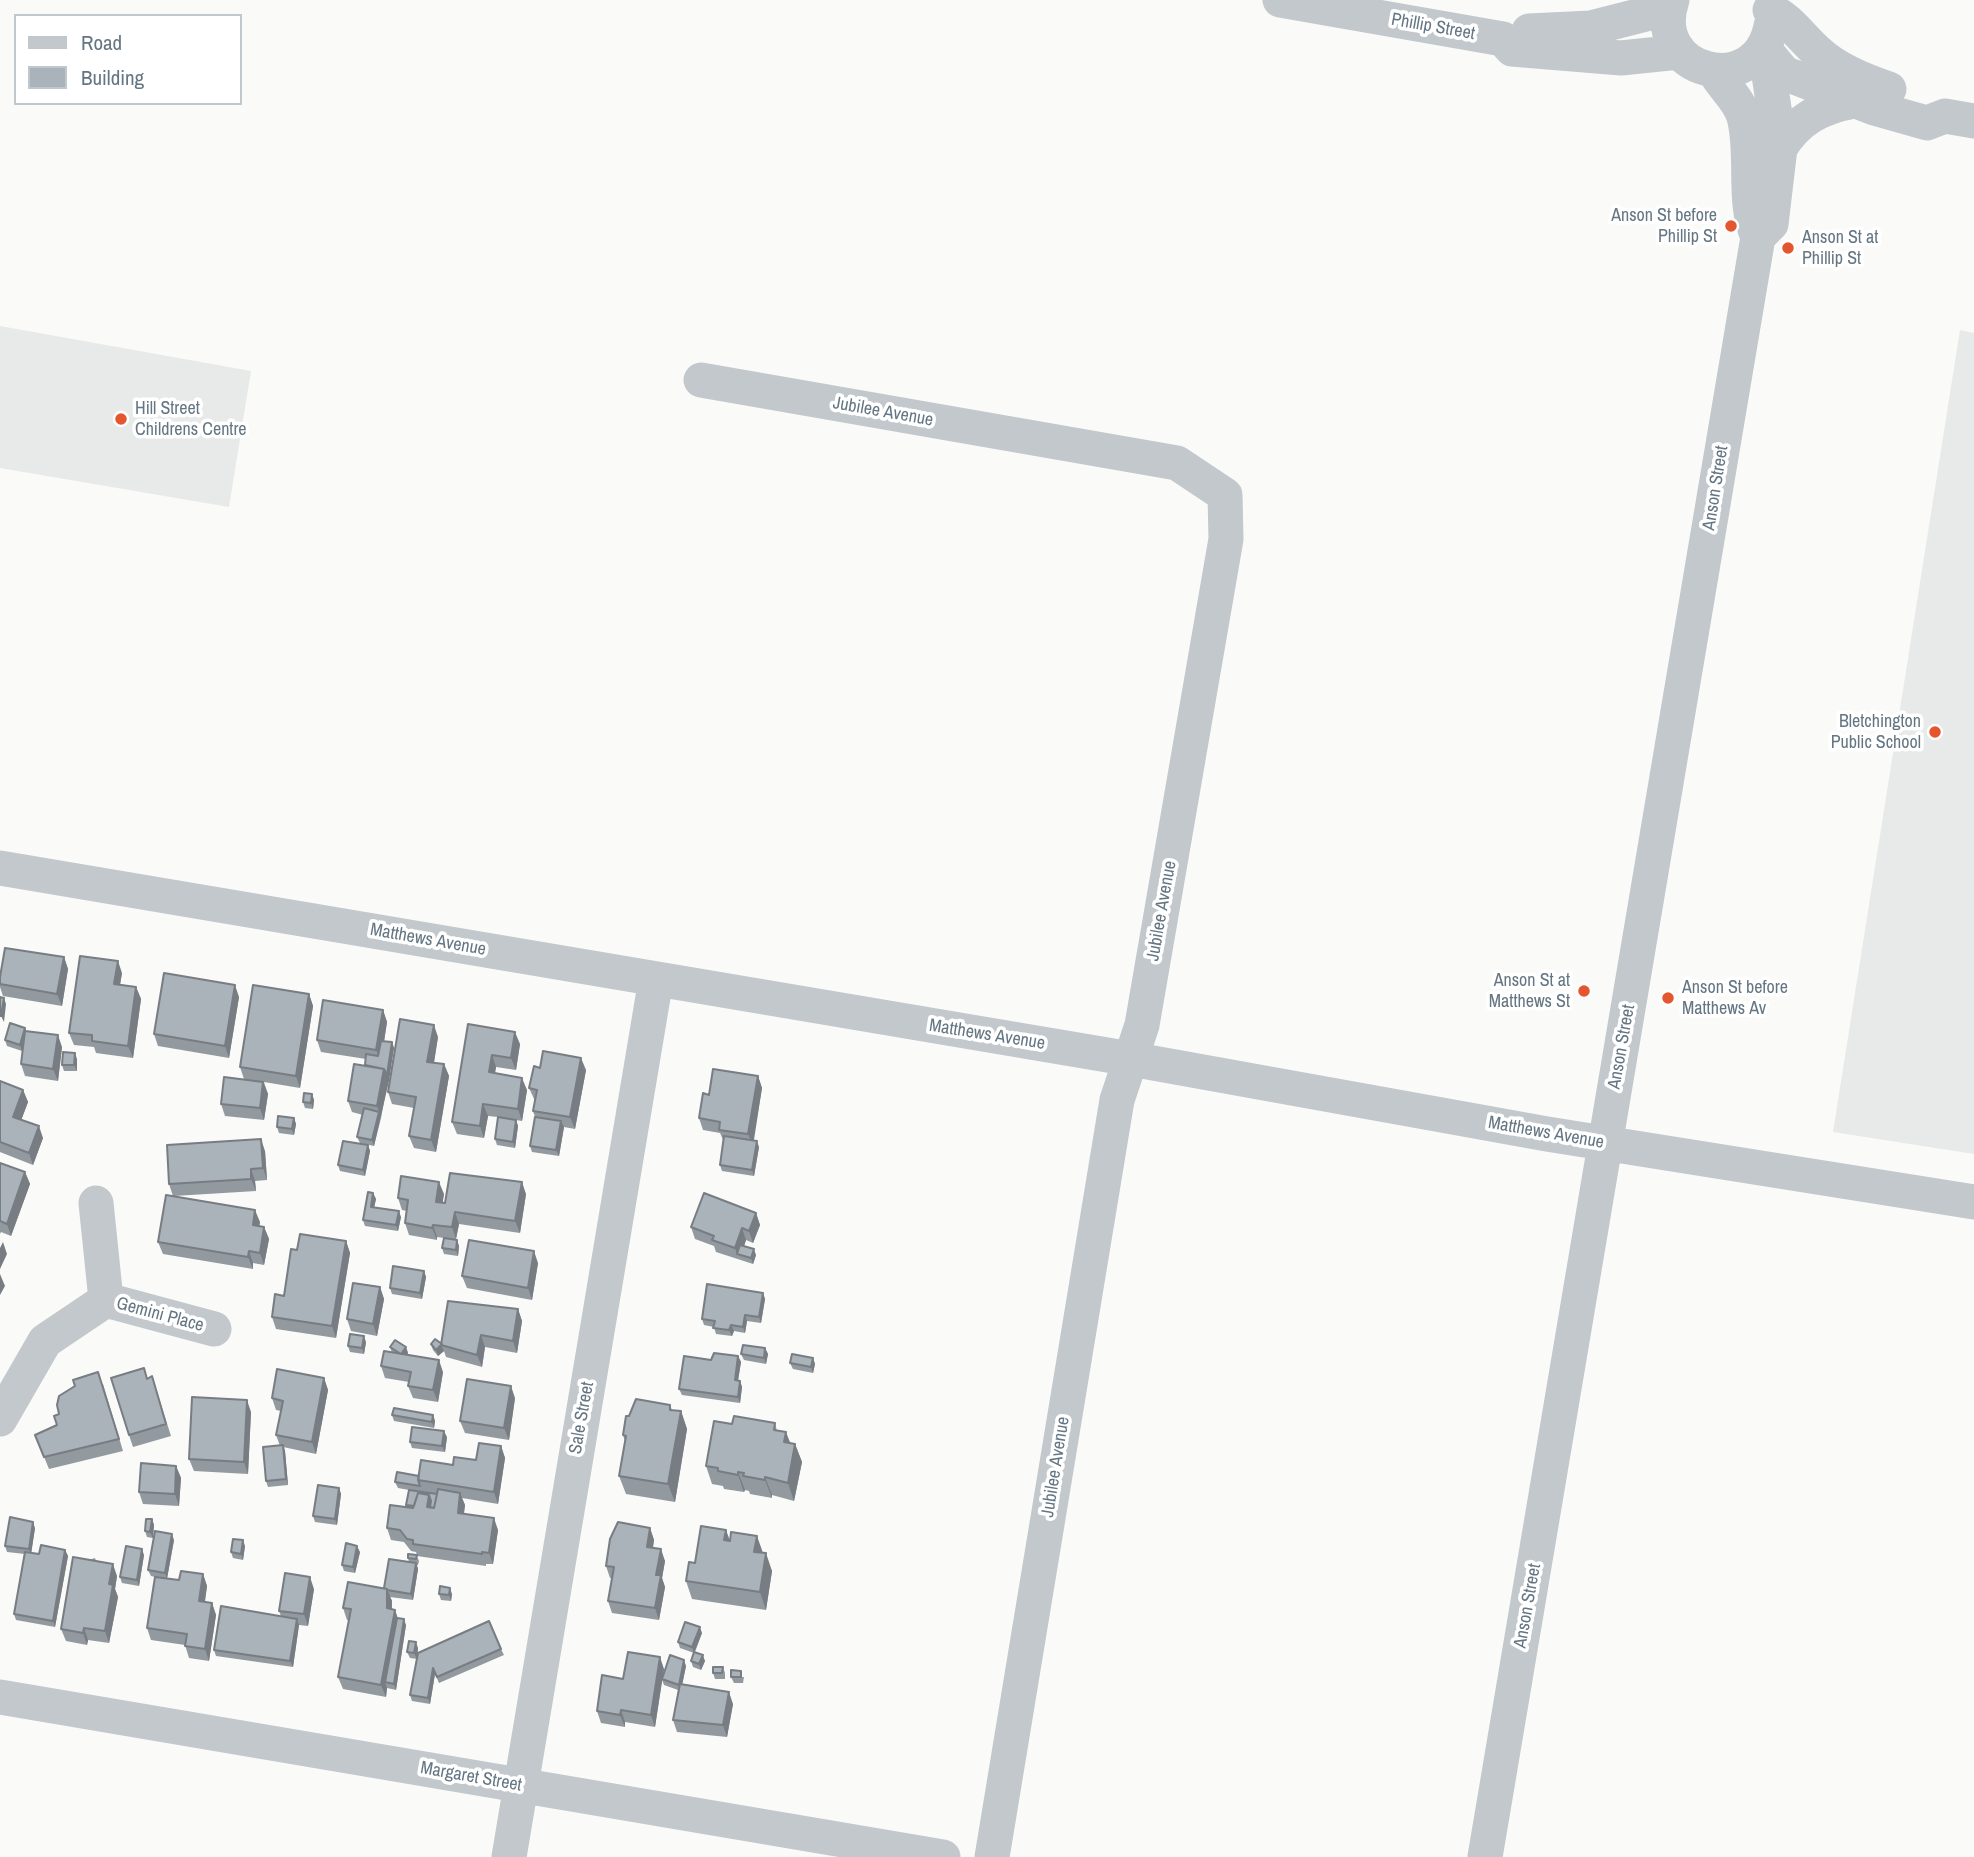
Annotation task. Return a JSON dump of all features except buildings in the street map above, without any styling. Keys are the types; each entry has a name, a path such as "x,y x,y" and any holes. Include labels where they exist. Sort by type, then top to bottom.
{"street":[{"name":"Phillip Street","path":"1280,0 1503,39 1511,49 1621,58 1679,52"},
{"path":"1591,28 1611,0"},
{"name":"Phillip Street","path":"1503,39 1515,31 1591,28 1670,4"},
{"path":"1670,4 1669,28 1679,52 1689,61 1714,71 1737,68 1760,52 1771,29 1769,5"},
{"path":"1769,5 1832,63 1864,82 1929,103 1959,119"},
{"path":"1760,52 1784,73 1854,101 1927,123 1959,119"},
{"name":"Anson Street","path":"1758,237 1771,224 1780,148 1769,75 1760,52"},
{"name":"Anson Street","path":"1485,1857 1758,237 1751,221 1751,174 1744,117 1737,101 1714,71"},
{"path":"1780,148 1800,122 1812,114 1830,106 1854,101"},
{"name":"Jubilee Avenue","path":"701,380 1177,463 1224,495 1224,553 1142,1025 1117,1100 992,1857"},
{"name":"Matthews Avenue","path":"0,868 1131,1059 1606,1143 1974,1202"},
{"name":"Sale Street","path":"509,1857 656,979"},
{"name":"Gemini Place","path":"96,1203 106,1300"},
{"name":"Gemini Place","path":"106,1300 214,1329"},
{"name":"Gemini Place","path":"0,1419 46,1342 106,1300"},
{"name":"Margaret Street","path":"0,1697 943,1857"}],"shaded area":[{"name":"Hill Street Childrens Centre","path":"0,326 251,371 229,507 0,468"},
{"name":"Bletchington Public School","path":"1960,330 1974,333 1974,1154 1833,1132"}],"place":[{"name":"Anson St before Phillip St","path":"1731,226"},
{"name":"Anson St at Phillip St","path":"1788,248"},
{"name":"Hill Street Childrens Centre","path":"121,419"},
{"name":"Bletchington Public School","path":"1935,732"},
{"name":"Anson St at Matthews St","path":"1584,991"},
{"name":"Anson St before Matthews Av","path":"1668,998"}]}
